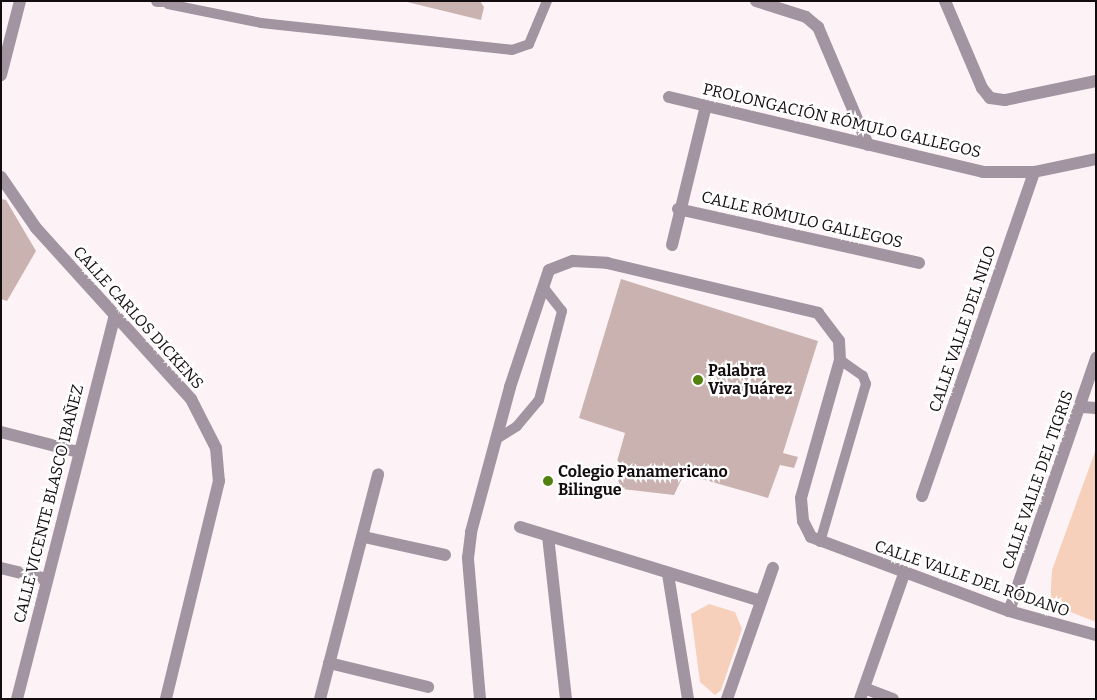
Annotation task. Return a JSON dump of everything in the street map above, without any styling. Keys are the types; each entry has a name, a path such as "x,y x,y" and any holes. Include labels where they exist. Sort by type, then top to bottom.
{"street":[{"path":"1,75 20,1"},
{"path":"756,1 806,18 818,27 868,145"},
{"path":"945,1 982,88 990,98 1005,100 1096,81"},
{"name":"PROLONGACIÓN RÓMULO GALLEGOS","path":"669,97 983,172 1034,172 1096,158"},
{"path":"672,245 678,209 706,106"},
{"name":"CALLE VALLE DEL NILO","path":"922,496 1034,172"},
{"name":"CALLE CARLOS DICKENS","path":"1,177 36,228 114,318 191,398 205,422 219,464 219,481 166,699"},
{"name":"CALLE RÓMULO GALLEGOS","path":"678,209 919,263"},
{"path":"480,699 468,558 495,440 548,270 573,261 607,263 786,303 818,313 832,326 839,341 840,360 801,504 805,529 820,542"},
{"name":"CALLE VICENTE BLASCO IBAÑEZ","path":"17,699 46,579 114,318"},
{"name":"CALLE VALLE DEL TIGRIS","path":"1009,611 1082,407 1096,358"},
{"path":"1082,407 1096,408"},
{"path":"1,432 79,452"},
{"path":"320,699 364,537 378,474"},
{"path":"520,527 761,601"},
{"path":"548,536 566,699"},
{"path":"364,537 445,555"},
{"name":"CALLE VALLE DEL RÓDANO","path":"820,542 1009,611 1096,635"},
{"path":"1,568 46,579"},
{"path":"727,699 773,568"},
{"path":"668,574 688,699"},
{"path":"893,699 862,694 904,574"},
{"path":"329,663 428,687"}],"lane":[{"path":"165,2 262,23 512,50 530,44 547,1"},
{"path":"495,440 517,426 539,400 562,312 543,287"},
{"path":"820,542 866,384 863,376 840,360"}],"shaded area":[{"path":"1096,449 1096,622 1050,604 1052,570"},
{"path":"709,604 735,612 742,629 721,690 715,695 700,682 691,614"}],"building":[{"path":"403,1 480,1 484,7 481,20"},
{"path":"1,199 6,200 36,251 7,301 1,299"},
{"name":"Palabra Viva Juárez","path":"621,279 818,341 783,453 798,457 794,468 780,465 768,498 684,474 674,495 622,489 614,472 625,433 579,418"}],"place":[{"name":"Palabra Viva Juárez","path":"698,380"},
{"name":"Colegio Panamericano Bilingue","path":"548,481"}]}
